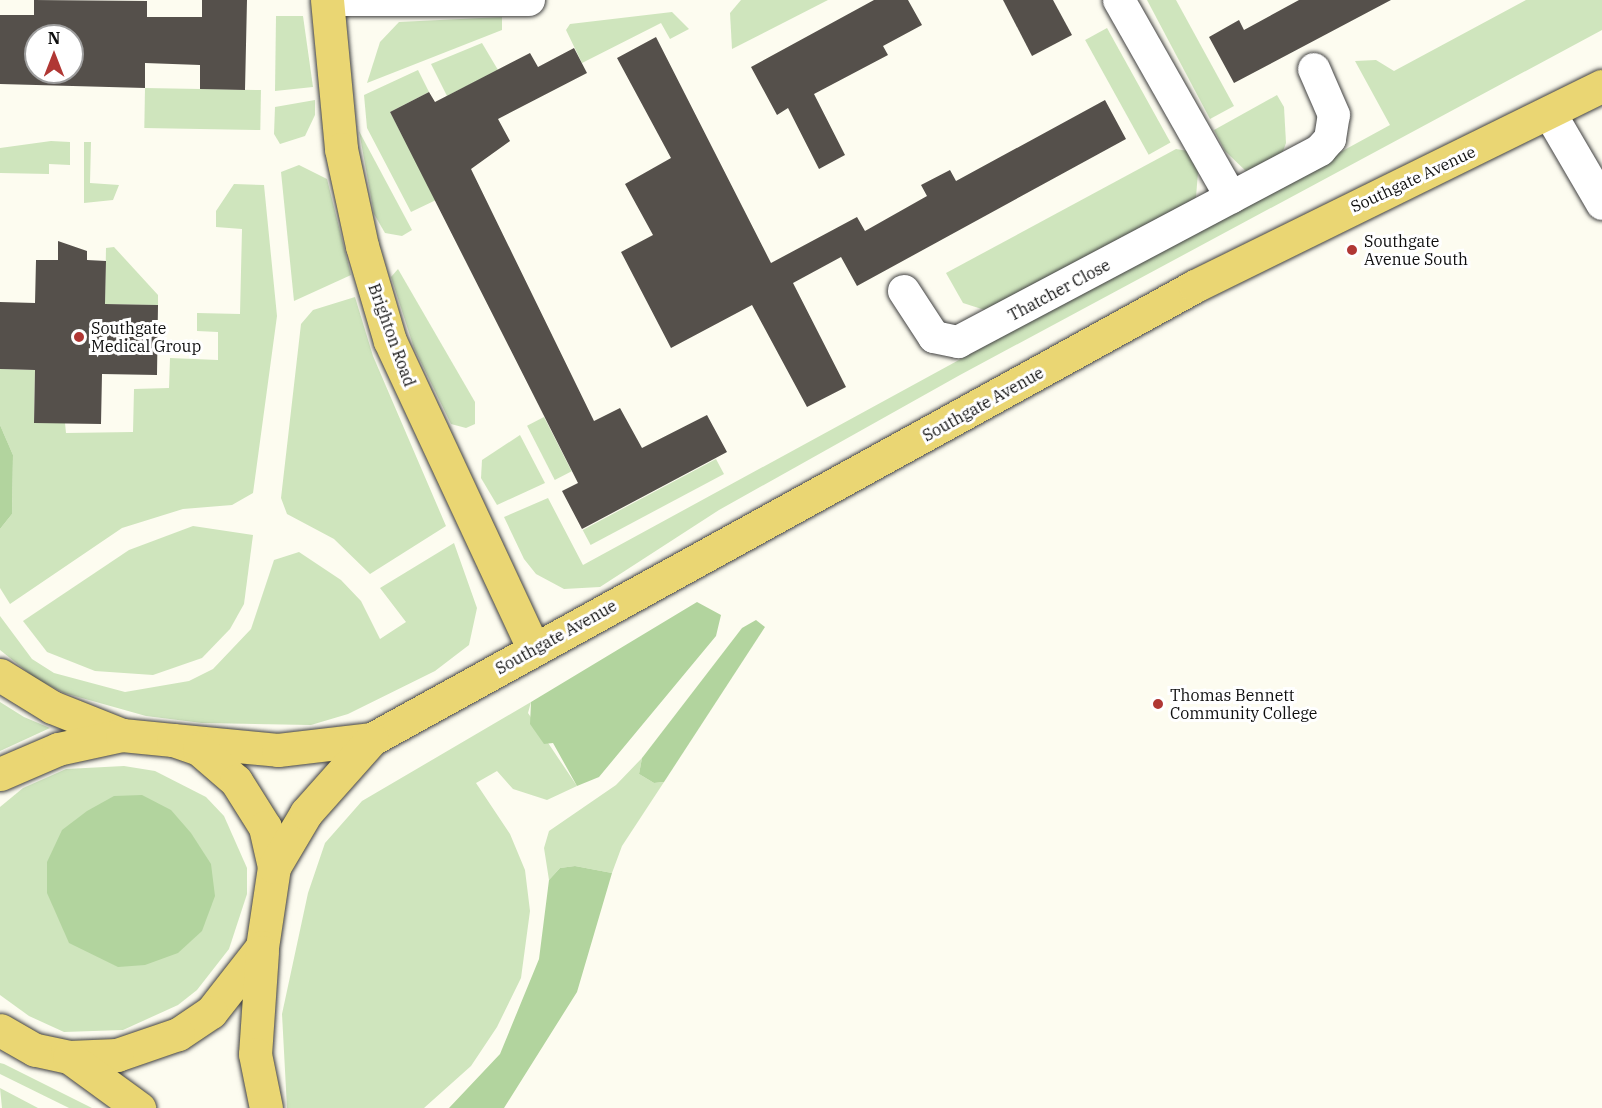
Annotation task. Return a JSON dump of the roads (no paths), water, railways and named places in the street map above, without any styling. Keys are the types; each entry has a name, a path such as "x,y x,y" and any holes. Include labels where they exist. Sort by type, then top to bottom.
{"main road":[{"name":"Brighton Road","path":"327,0 341,149 370,277 408,381 534,648"},
{"name":"Southgate Avenue","path":"274,867 306,813 372,739 1195,286 1550,114 1602,86"},
{"path":"0,675 52,706 122,735 172,740 199,749 236,781 265,827 274,867 262,947 255,1054 266,1108"},
{"path":"0,774 58,749 122,735"},
{"name":"Southgate Avenue","path":"172,740 278,750 372,739"},
{"path":"0,1030 35,1050 69,1057 117,1055 178,1034 211,1012 262,947"},
{"path":"69,1057 139,1108"}],"street":[{"path":"333,0 529,0"},
{"path":"1119,0 1231,197"},
{"name":"Thatcher Close","path":"904,291 934,337 958,342 1320,150 1330,139 1333,101 1314,69"},
{"path":"1550,114 1602,203"}],"place":[{"name":"Southgate Avenue South","path":"1352,250"},
{"name":"Southgate Medical Group","path":"79,337"},
{"name":"Thomas Bennett Community College","path":"1158,704"}]}
